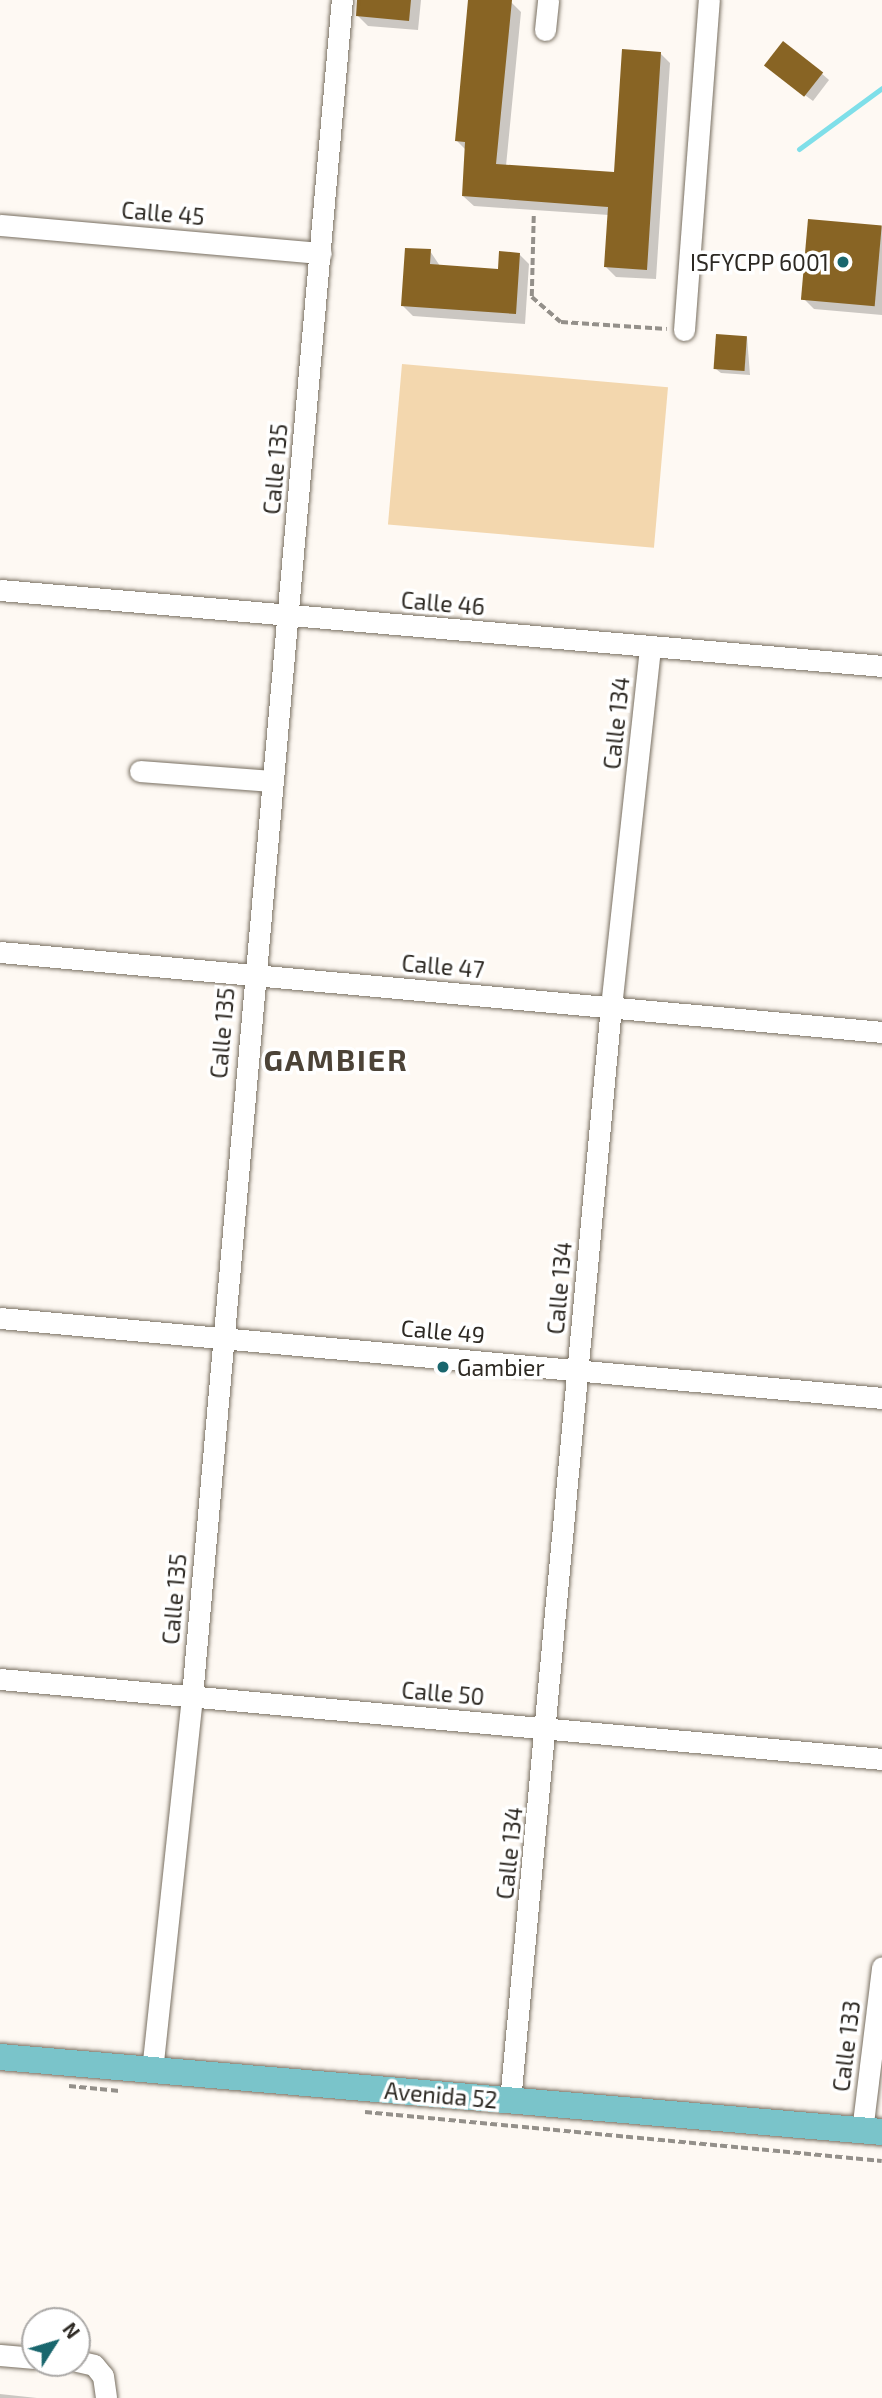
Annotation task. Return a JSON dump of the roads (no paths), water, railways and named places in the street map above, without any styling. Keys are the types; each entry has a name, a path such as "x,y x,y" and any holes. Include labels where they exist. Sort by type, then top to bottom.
{"main road":[{"name":"Avenida 52","path":"0,2057 144,2081 510,2101 872,2132"}],"street":[{"name":"Calle 135","path":"144,2081 192,1696 253,975 289,616 342,0"},
{"path":"545,30 548,0"},
{"path":"684,330 709,0"},
{"name":"Calle 45","path":"0,225 321,253"},
{"name":"Calle 46","path":"0,590 882,666"},
{"name":"Calle 134","path":"510,2101 547,1729 611,1007 650,648"},
{"path":"140,771 272,781"},
{"name":"Calle 47","path":"0,953 882,1032"},
{"name":"Calle 49","path":"0,1318 882,1398"},
{"name":"Calle 50","path":"0,1679 882,1759"},
{"name":"Calle 133","path":"872,2132 882,1967"},
{"path":"0,2355 21,2357"},
{"path":"91,2364 103,2376 106,2398"}],"waterway":[{"path":"799,149 882,88"}],"place":[{"name":"ISFYCPP 6001","path":"843,262"},
{"name":"Gambier","path":"443,1367"}],"district":[{"name":"GAMBIER","path":"336,1059"}]}
